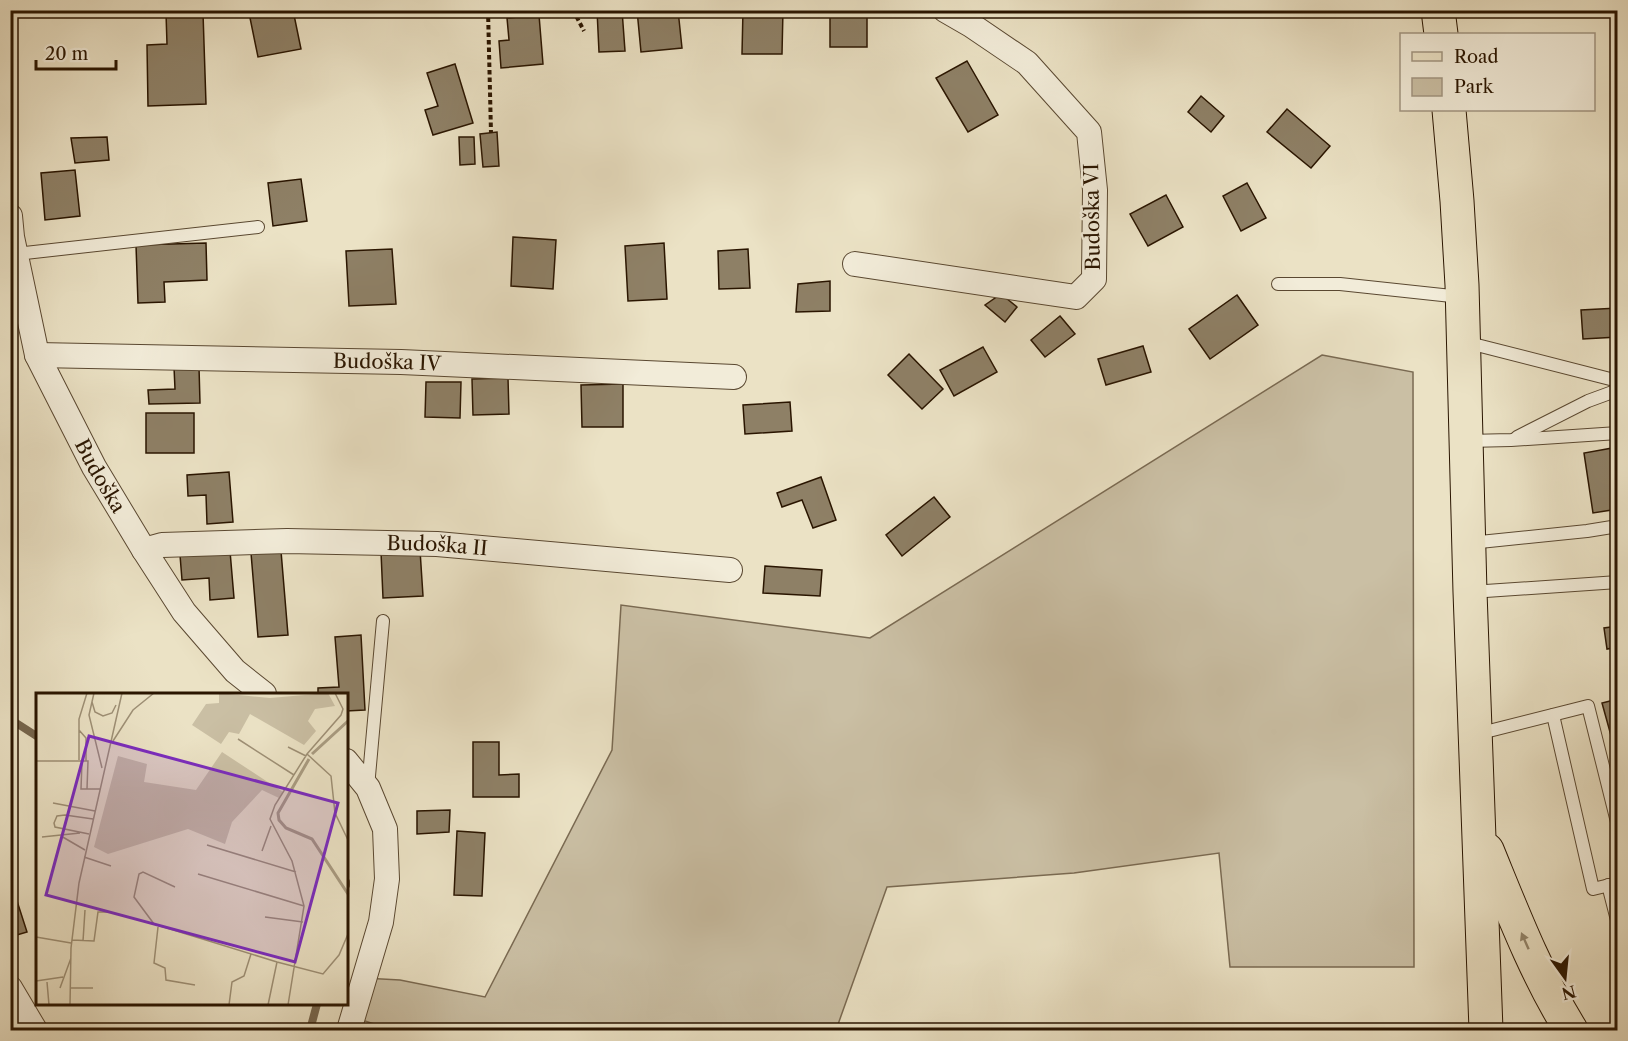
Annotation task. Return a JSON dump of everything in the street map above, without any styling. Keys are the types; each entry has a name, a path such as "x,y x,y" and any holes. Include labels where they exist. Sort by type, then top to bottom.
{"main road":[{"path":"1438,10 1441,33"},
{"path":"1449,111 1458,217 1464,342 1484,1025"},
{"path":"1479,829 1525,942 1571,1030"}],"street":[{"name":"Budoška VI","path":"855,264 1076,297 1094,279 1095,190 1089,132 1027,63 945,10"},
{"name":"Budoška","path":"10,216 12,237 37,355 94,467 184,612 236,671 263,693"},
{"name":"Budoška IV","path":"37,355 401,362 734,377"},
{"name":"Budoška II","path":"144,550 162,545 288,541 437,544 730,570"},
{"path":"348,763 368,788 385,829 387,879 381,922 349,1030"},
{"path":"10,988 35,1030"}],"lane":[{"path":"16,254 258,227"},
{"path":"1278,284 1340,284 1462,297"},
{"path":"1464,342 1617,381"},
{"path":"1511,440 1588,401 1617,390"},
{"path":"1466,441 1617,433"},
{"path":"1469,543 1617,526"},
{"path":"1470,592 1617,582"},
{"path":"368,788 383,621"},
{"path":"1476,734 1588,706 1617,826"},
{"path":"1553,716 1593,889 1613,884 1617,924"}],"path":[{"path":"488,10 491,133"},
{"path":"573,10 584,31"}],"green space":[{"path":"1322,355 1413,372 1414,967 1230,967 1219,853 1074,873 887,887 836,1030 392,1030 353,1017 364,978 400,980 485,997 612,750 621,605 870,638"}],"building":[{"path":"260,10 293,10 301,49 258,57 249,13"},
{"path":"597,10 622,10 625,51 599,52"},
{"path":"637,10 678,10 682,48 641,52"},
{"path":"743,10 783,10 782,54 742,54"},
{"path":"830,10 867,10 867,47 830,47"},
{"path":"166,13 203,13 206,104 148,106 147,45 167,44"},
{"path":"539,15 543,64 501,68 499,41 509,40 507,18"},
{"path":"967,61 998,115 968,132 936,78"},
{"path":"455,64 473,123 433,135 425,110 438,106 427,73"},
{"path":"1201,96 1224,116 1211,132 1188,112"},
{"path":"1287,109 1330,146 1311,168 1267,132"},
{"path":"497,132 499,166 483,167 480,134"},
{"path":"107,137 109,160 75,163 71,138"},
{"path":"459,137 474,137 475,164 460,165"},
{"path":"75,170 80,216 45,220 41,173"},
{"path":"301,179 307,221 273,226 268,183"},
{"path":"1247,183 1266,218 1241,231 1223,196"},
{"path":"1166,195 1183,227 1148,246 1130,214"},
{"path":"513,237 556,240 553,289 511,286"},
{"path":"206,243 207,280 164,282 165,302 138,303 136,245"},
{"path":"664,243 667,299 628,301 625,246"},
{"path":"392,249 396,304 349,306 346,251"},
{"path":"748,249 750,288 719,289 718,251"},
{"path":"830,281 830,311 796,312 798,284"},
{"path":"1001,294 1017,307 1005,322 985,305"},
{"path":"1237,295 1258,325 1210,359 1189,329"},
{"path":"1618,308 1618,337 1583,339 1581,310"},
{"path":"1060,316 1075,334 1045,357 1031,340"},
{"path":"1143,346 1151,372 1106,385 1098,359"},
{"path":"983,347 997,372 954,396 940,370"},
{"path":"909,354 943,389 922,409 888,375"},
{"path":"174,367 199,367 200,403 149,404 148,390 175,389"},
{"path":"508,378 509,414 473,415 472,379"},
{"path":"426,382 461,382 460,418 425,417"},
{"path":"623,384 623,427 582,427 581,385"},
{"path":"790,402 792,431 745,434 743,405"},
{"path":"146,413 194,413 194,453 146,453"},
{"path":"1618,447 1618,509 1593,513 1584,453"},
{"path":"229,472 233,522 207,524 206,495 188,496 187,475"},
{"path":"821,477 836,520 813,528 802,500 782,507 777,493"},
{"path":"934,497 950,517 902,556 886,535"},
{"path":"420,550 423,596 383,598 381,552"},
{"path":"230,551 234,598 210,600 209,578 182,580 180,555"},
{"path":"281,551 288,635 258,637 251,553"},
{"path":"765,566 822,570 820,596 763,593"},
{"path":"1618,626 1618,647 1607,649 1604,628"},
{"path":"361,635 365,710 348,711 348,693 318,693 318,688 339,687 335,637"},
{"path":"1618,699 1618,761 1602,703"},
{"path":"473,742 499,742 499,775 519,774 519,797 473,797"},
{"path":"450,810 449,832 417,834 417,811"},
{"path":"457,831 485,833 482,896 454,895"},
{"path":"17,901 27,932 10,937 10,903"}],"waterway":[{"path":"10,719 36,736"},
{"path":"310,1030 317,1005"}]}
